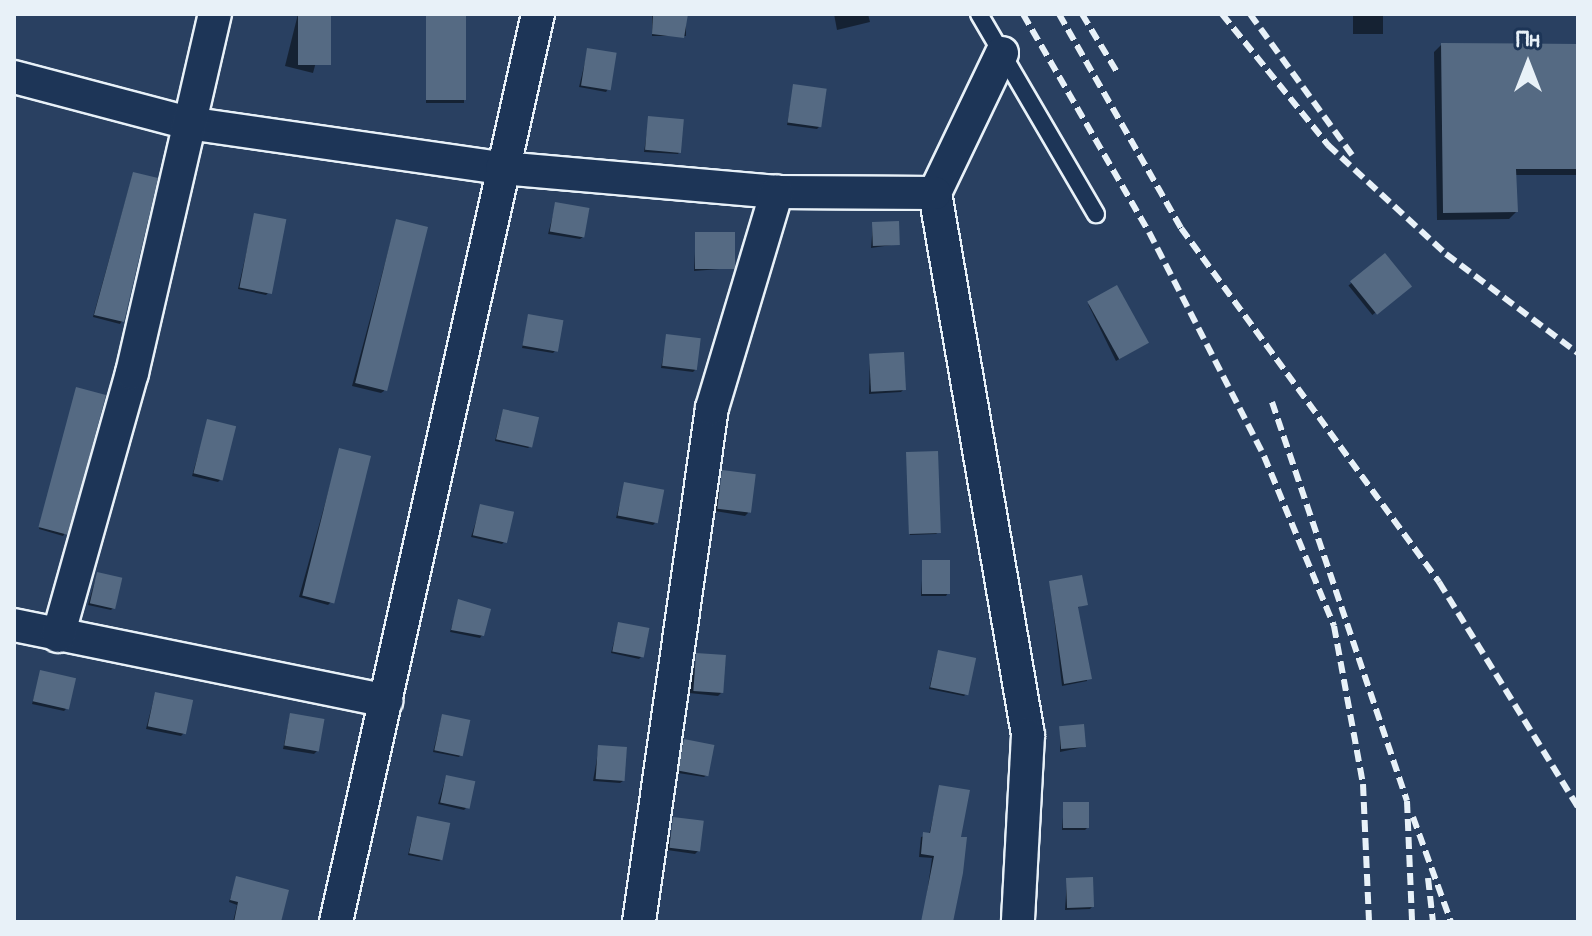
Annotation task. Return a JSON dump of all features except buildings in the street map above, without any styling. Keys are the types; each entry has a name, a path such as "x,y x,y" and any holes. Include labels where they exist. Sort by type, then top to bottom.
{"street":[{"path":"58,636 132,373 215,14"},
{"path":"336,922 538,14"},
{"path":"1002,53 935,193 1028,735 1018,922"},
{"path":"14,77 188,123 502,168 777,192 935,193"},
{"path":"639,922 712,408 777,192"},
{"path":"14,625 386,701"}],"lane":[{"path":"979,14 1096,214"}],"railway":[{"path":"1023,14 1149,232 1264,456 1334,626 1363,784 1369,922"},
{"path":"1059,14 1181,228 1439,582 1578,807"},
{"path":"1082,14 1117,72"},
{"path":"1222,14 1328,145 1446,254 1578,353"},
{"path":"1250,14 1355,159"},
{"path":"1272,402 1407,801 1412,922"},
{"path":"1413,817 1451,922"},
{"path":"1428,878 1433,922"}]}
